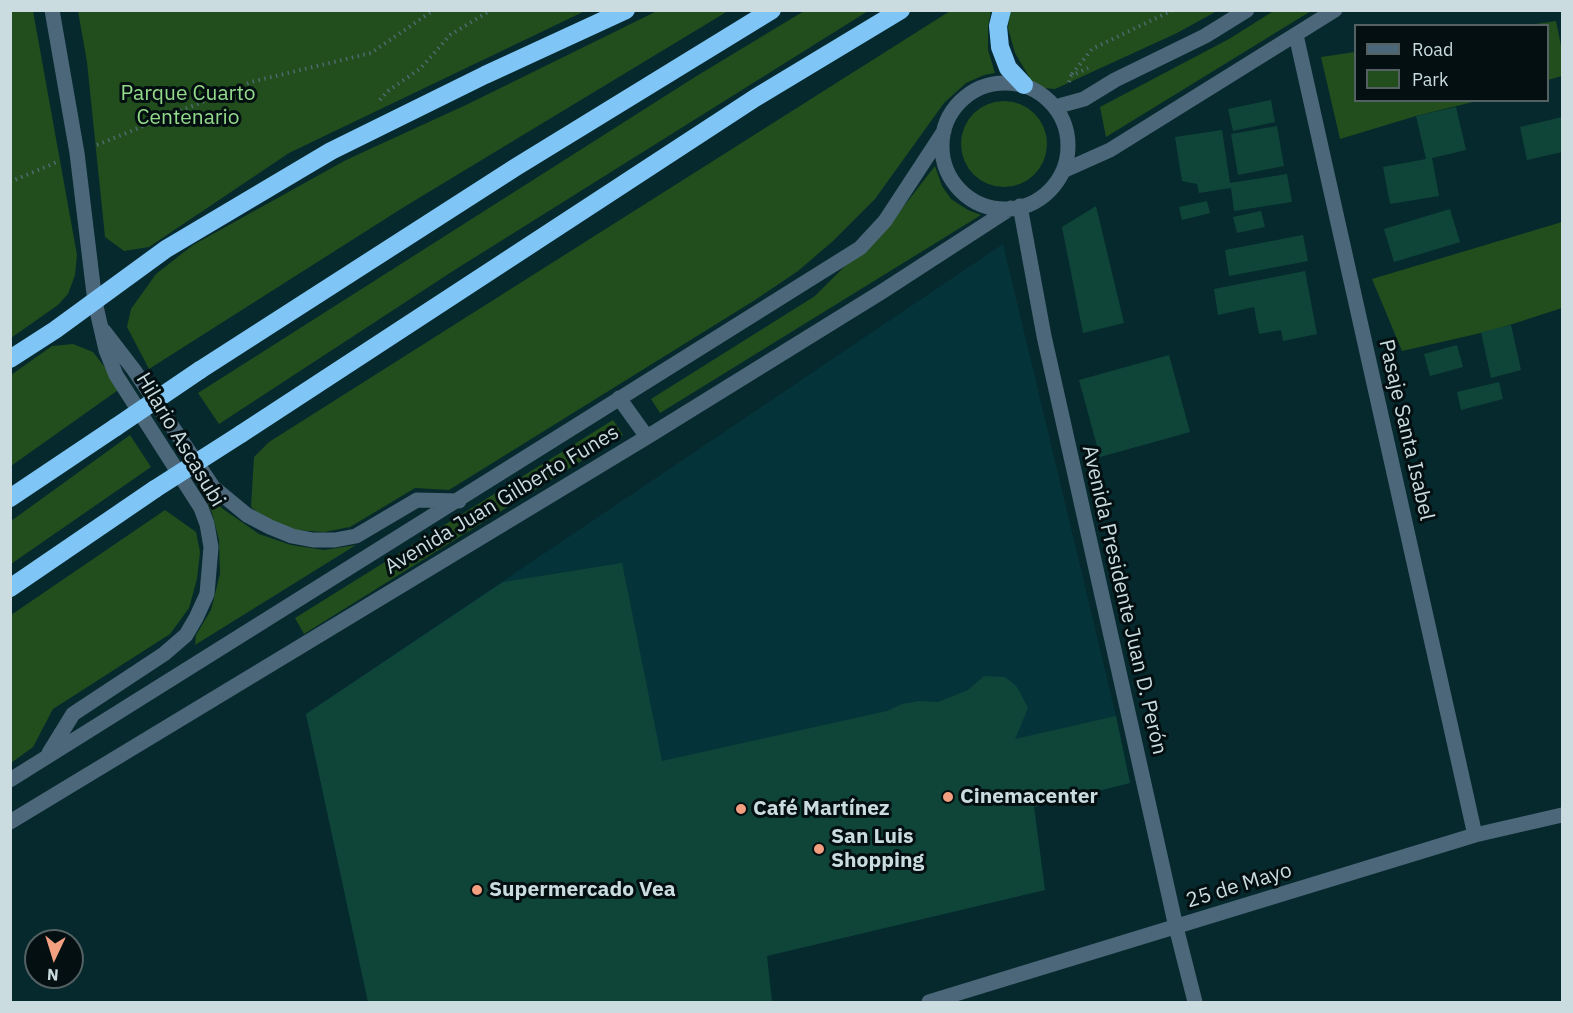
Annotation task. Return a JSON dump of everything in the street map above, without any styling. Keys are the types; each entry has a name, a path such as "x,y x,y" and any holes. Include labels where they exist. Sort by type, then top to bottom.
{"highway":[{"path":"10,359 95,302 166,249 331,151 485,75 626,10"},
{"path":"10,498 200,370 516,167 772,10"},
{"path":"10,588 155,489 755,98 901,10"},
{"path":"1002,10 998,26 1000,47 1008,68 1024,85"}],"street":[{"name":"Hilario Ascasubi","path":"48,755 73,714 164,654 186,635 207,594 211,547 207,524 201,508 116,375 106,350 95,302 77,153 52,10"},
{"path":"1055,107 1084,99 1115,80 1204,36 1247,10"},
{"path":"1063,171 1110,150 1335,10"},
{"name":"Pasaje Santa Isabel","path":"1296,35 1475,835"},
{"path":"1003,83 1024,85 1041,94 1055,107 1068,138 1068,155 1063,171 1055,184 1043,196 1028,204 1015,207 991,207 972,199 957,187 947,170 942,151 944,131 951,112 965,97 983,87 1003,83"},
{"name":"Avenida Juan Gilberto Funes","path":"10,780 860,248 885,221 944,131"},
{"name":"Avenida Juan Gilberto Funes","path":"10,822 646,437 1015,207"},
{"name":"Avenida Presidente Juan D. Perón","path":"1015,207 1176,927 1195,1002"},
{"name":"Hilario Ascasubi","path":"103,330 134,369 213,487 247,515 292,536 313,540 335,540 356,536 417,500 459,501"},
{"path":"619,398 646,437"},
{"name":"25 de Mayo","path":"928,1002 1475,835 1563,815"}],"path":[{"path":"10,182 252,82 371,53 434,10"},
{"path":"373,109 388,91 421,68 450,35 490,10"},
{"path":"1071,76 1092,49 1173,10"}],"shaded area":[{"path":"1003,244 1130,783 1034,807 1045,890 767,956 772,1002 368,1002 306,714"}],"green space":[{"path":"11,10 33,11 77,255 75,275 68,294 58,305 11,338"},
{"name":"Parque Cuarto Centenario","path":"78,10 585,11 289,153 149,247 124,251 105,237 87,62"},
{"path":"1275,10 1311,11 1106,137 1100,107 1229,39"},
{"path":"657,11 728,11 404,207 149,369 127,327 131,309 156,274 193,245 346,160 468,104"},
{"path":"804,11 868,11 453,271 219,424 198,393 695,77"},
{"path":"950,11 991,11 988,50 995,73 966,83 944,103 875,199 833,241 798,271 449,490 415,488 350,527 324,532 295,530 264,518 251,507 254,457 269,442"},
{"path":"1010,11 1217,11 1177,33 1055,89 1043,88 1031,80 1015,53 1008,28"},
{"path":"1556,21 1562,51 1562,76 1549,80 1549,24 1536,24"},
{"path":"1354,52 1354,102 1473,102 1340,139 1321,57"},
{"path":"1004,101 1028,108 1040,120 1047,144 1040,168 1028,180 1004,187 980,180 968,168 961,144 968,120 980,108"},
{"path":"935,166 942,186 951,199 981,215 660,413 651,399 815,296 900,211"},
{"path":"1562,222 1562,308 1494,330 1402,351 1372,279"},
{"path":"73,344 93,352 121,388 11,466 11,375 52,346"},
{"path":"613,420 623,435 304,634 295,618"},
{"path":"130,435 151,467 11,564 11,521"},
{"path":"202,489 223,509 259,534 291,545 324,550 356,545 195,645 196,635 211,610 220,574 219,540 212,513"},
{"path":"165,510 196,532 200,552 197,579 189,608 170,634 53,709 33,747 11,763 11,615"}],"building":[{"path":"1271,100 1275,122 1233,131 1228,109"},
{"path":"1456,107 1466,150 1432,158 1439,196 1390,204 1383,167 1426,159 1416,116"},
{"path":"1562,117 1562,152 1527,160 1520,127"},
{"path":"1277,126 1284,166 1238,175 1231,134"},
{"path":"1222,130 1230,183 1287,174 1292,202 1234,211 1231,188 1199,193 1197,184 1182,181 1175,137"},
{"path":"1207,201 1210,213 1182,220 1179,207"},
{"path":"1096,206 1124,323 1083,333 1062,227"},
{"path":"1450,209 1460,242 1394,262 1384,229"},
{"path":"1261,211 1265,227 1237,233 1233,217"},
{"path":"1303,235 1308,261 1229,276 1225,250"},
{"path":"1305,271 1317,334 1283,341 1281,330 1259,334 1254,307 1218,315 1214,289"},
{"path":"1511,325 1521,370 1491,378 1481,332"},
{"path":"1457,345 1463,367 1430,376 1424,354"},
{"path":"1169,355 1190,432 1100,457 1079,380"},
{"path":"1499,382 1503,399 1461,410 1457,392"},
{"path":"622,563 662,761 887,711 902,704 919,701 938,702 968,690 984,676 1005,677 1017,687 1028,708 1015,739 1116,716 1130,783 1034,807 1045,890 767,956 772,1002 368,1002 306,714 503,582"}],"place":[{"name":"Cinemacenter","path":"948,797"},
{"name":"Café Martínez","path":"741,809"},
{"name":"San Luis Shopping","path":"819,849"},
{"name":"Supermercado Vea","path":"477,890"}]}
